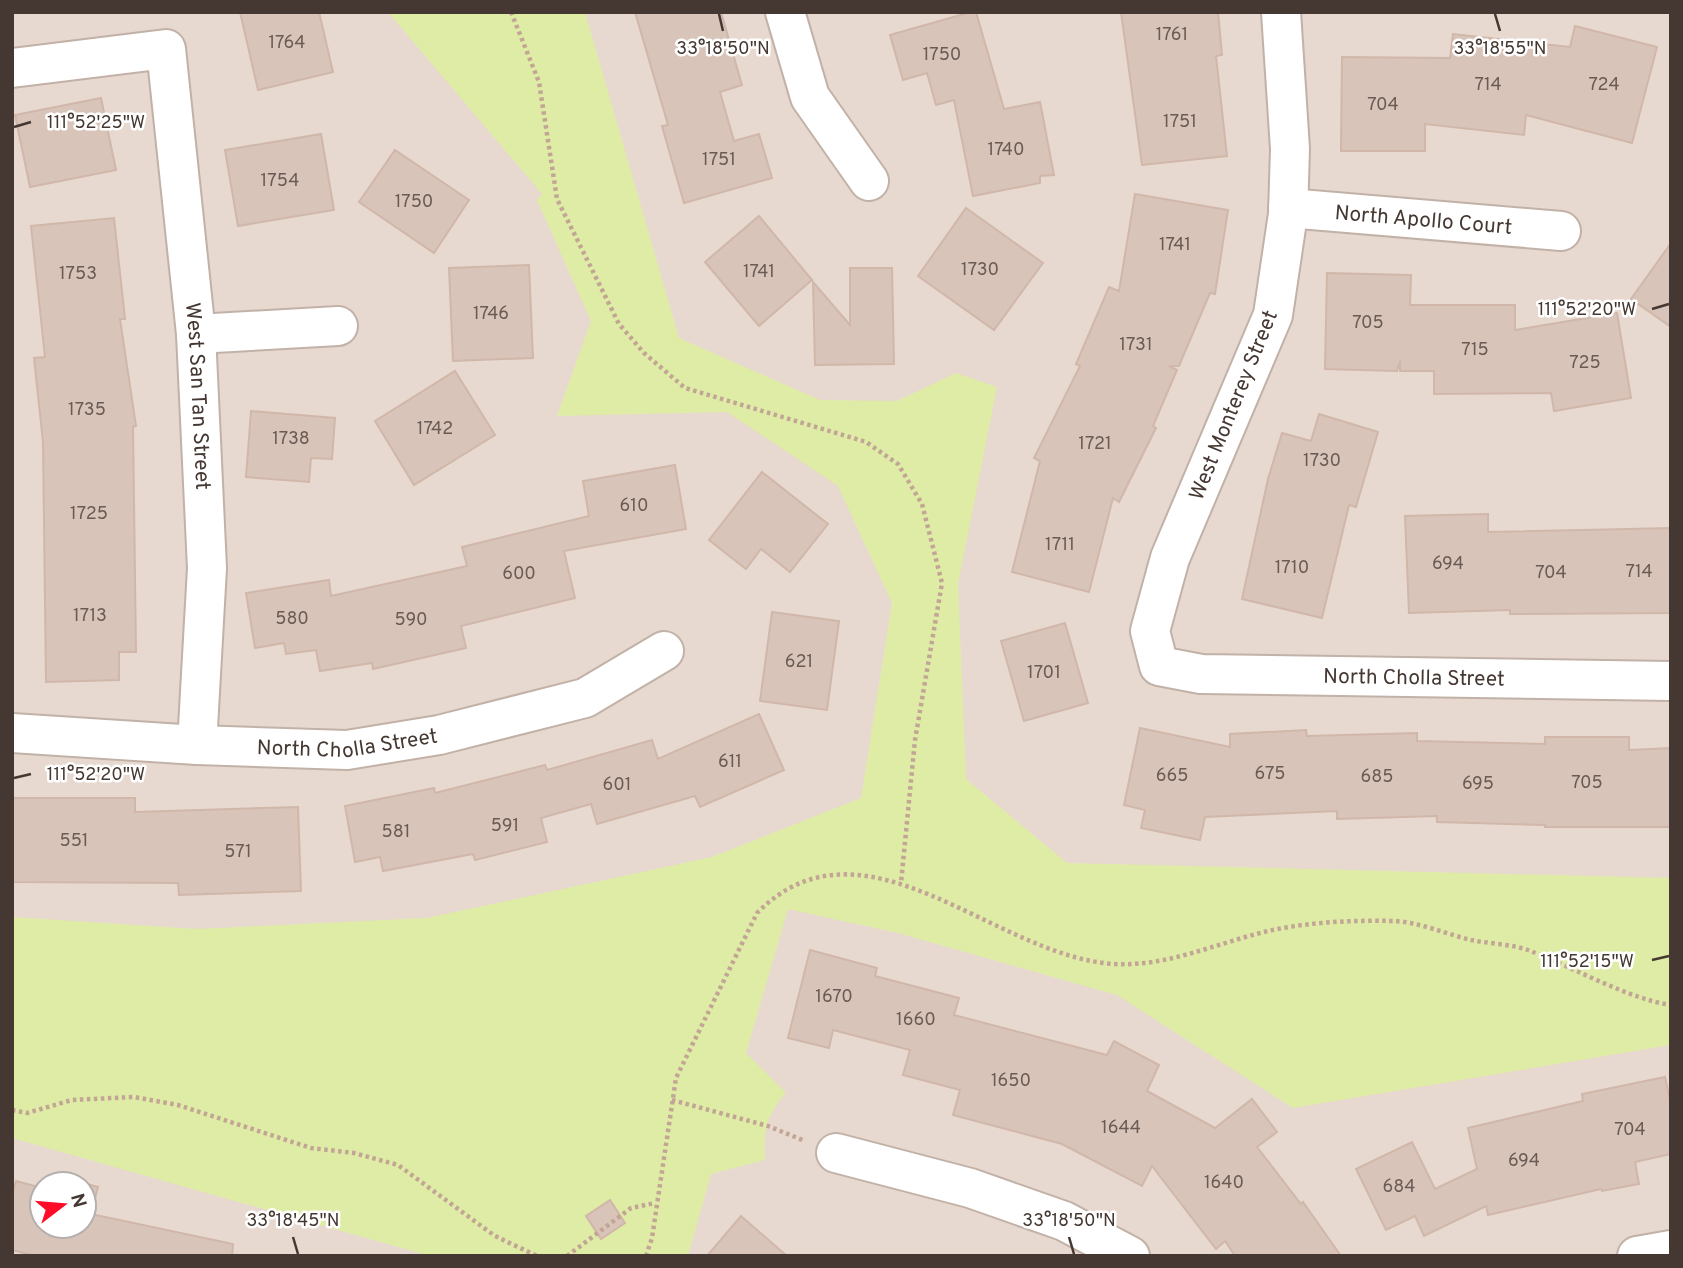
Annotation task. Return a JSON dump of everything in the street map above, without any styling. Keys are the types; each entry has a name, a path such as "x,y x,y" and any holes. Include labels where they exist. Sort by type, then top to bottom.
{"street":[{"path":"785,12 810,97 869,181"},
{"name":"West Monterey Street","path":"1159,666 1150,631 1167,570 1273,315 1288,208 1290,149 1281,12"},
{"name":"West San Tan Street","path":"12,68 166,49 195,334 207,568 197,745"},
{"name":"North Apollo Court","path":"1288,208 1561,231"},
{"path":"195,334 338,326"},
{"name":"North Cholla Street","path":"12,733 197,745 347,750 439,735 585,698 664,651"},
{"name":"North Cholla Street","path":"1159,666 1201,674 1671,681"},
{"path":"836,1153 970,1188 1064,1221 1130,1256"},
{"path":"1637,1256 1671,1250"}],"path":[{"path":"512,12 539,82 557,199 619,324 644,353 685,388 866,442 898,464 922,504 942,583 915,740 901,883"},
{"path":"646,1256 652,1238 655,1203 677,1077 757,913 778,892 824,874 880,876 901,883 1008,933 1059,951 1113,964 1167,960 1269,930 1322,923 1397,921 1529,950 1671,1005"},
{"path":"12,1110 27,1113 72,1100 134,1097 178,1105 311,1148 365,1156 398,1166 495,1236 537,1256"},
{"path":"672,1100 768,1126 836,1153"},
{"path":"567,1256 631,1208 655,1203"}],"shaded area":[{"path":"12,12 1671,12 1671,1256 12,1256"}],"green space":[{"path":"388,12 585,12 679,338 820,400 897,401 956,373 997,387 958,584 966,779 1067,863 1671,878 1671,1045 1293,1108 1117,995 898,933 788,909 746,1053 786,1093 770,1116 765,1141 765,1160 711,1174 688,1256 430,1256 12,1138 12,917 196,929 427,918 712,857 861,798 892,603 838,486 727,412 557,416 591,321 537,200 542,194"}],"building":[{"path":"240,12 319,12 333,72 258,90"},
{"path":"635,12 721,12 742,85 720,92 734,141 759,134 772,178 684,203 662,126 668,125"},
{"path":"976,12 1004,109 1040,102 1054,175 1040,176 1040,183 973,196 954,100 936,105 927,73 903,80 890,35"},
{"path":"1121,12 1218,12 1222,55 1216,56 1227,156 1142,165"},
{"path":"1575,26 1657,47 1632,143 1526,115 1524,135 1425,124 1425,151 1341,151 1342,57 1450,58 1453,34 1570,47"},
{"path":"101,98 116,170 30,187 15,115"},
{"path":"321,134 334,210 238,226 225,150"},
{"path":"395,150 469,200 434,253 359,202"},
{"path":"1135,194 1228,210 1215,294 1210,293 1179,366 1169,366 1177,370 1153,426 1156,428 1119,502 1113,498 1089,592 1012,572 1040,461 1034,458 1080,366 1076,364 1109,287 1119,291"},
{"path":"966,208 1043,263 994,330 918,276"},
{"path":"759,216 812,280 759,326 705,262"},
{"path":"114,218 125,319 120,319 136,426 133,427 136,652 119,652 119,680 46,682 43,442 34,358 45,357 31,226"},
{"path":"1671,243 1671,327 1631,299"},
{"path":"529,265 533,358 453,361 449,268"},
{"path":"850,268 892,268 894,364 815,365 813,282 850,325"},
{"path":"1327,273 1411,275 1410,305 1515,305 1515,330 1617,313 1631,398 1554,411 1551,393 1434,394 1434,371 1400,371 1400,361 1397,371 1325,369"},
{"path":"455,371 495,435 414,485 375,421"},
{"path":"251,411 335,418 332,459 311,458 309,482 246,477"},
{"path":"1319,414 1378,432 1356,507 1349,505 1322,618 1242,599 1268,479 1282,433 1311,441"},
{"path":"675,465 686,529 564,551 575,598 461,626 466,648 373,669 372,663 320,671 316,650 286,654 284,643 255,648 246,593 329,580 331,596 467,566 462,547 589,516 583,481"},
{"path":"762,472 828,524 790,572 761,549 746,569 709,540"},
{"path":"1488,514 1488,532 1671,528 1671,613 1510,614 1510,610 1409,613 1405,516"},
{"path":"772,612 839,621 827,710 760,701"},
{"path":"1065,623 1088,703 1024,721 1001,641"},
{"path":"759,714 784,770 700,807 695,796 597,824 591,804 541,818 547,842 475,860 473,854 383,871 380,857 355,862 345,806 434,788 435,793 545,765 547,770 652,740 658,759"},
{"path":"1140,728 1230,747 1230,734 1306,730 1307,736 1417,733 1417,741 1545,744 1545,737 1629,737 1629,750 1671,748 1671,827 1545,827 1437,822 1437,816 1337,819 1337,811 1205,817 1200,840 1141,828 1145,810 1124,805"},
{"path":"13,798 135,798 135,812 298,807 301,891 179,895 178,883 13,882"},
{"path":"810,950 877,968 875,976 959,998 954,1015 1107,1055 1114,1041 1159,1065 1147,1091 1215,1128 1252,1099 1277,1132 1257,1147 1301,1204 1303,1202 1341,1256 1235,1256 1225,1241 1216,1249 1152,1166 1142,1186 1062,1144 953,1115 960,1090 903,1075 910,1050 833,1030 829,1048 788,1038"},
{"path":"1665,1077 1671,1104 1671,1154 1635,1162 1639,1184 1602,1191 1601,1189 1488,1215 1486,1206 1424,1236 1415,1216 1386,1230 1356,1169 1412,1142 1435,1189 1477,1169 1468,1128 1583,1101 1582,1094"},
{"path":"16,1181 28,1184 28,1240 98,1240 98,1215 233,1244 232,1256 35,1256 12,1250 12,1195"},
{"path":"610,1200 625,1223 601,1239 586,1216"},
{"path":"741,1216 787,1256 707,1256"}]}
